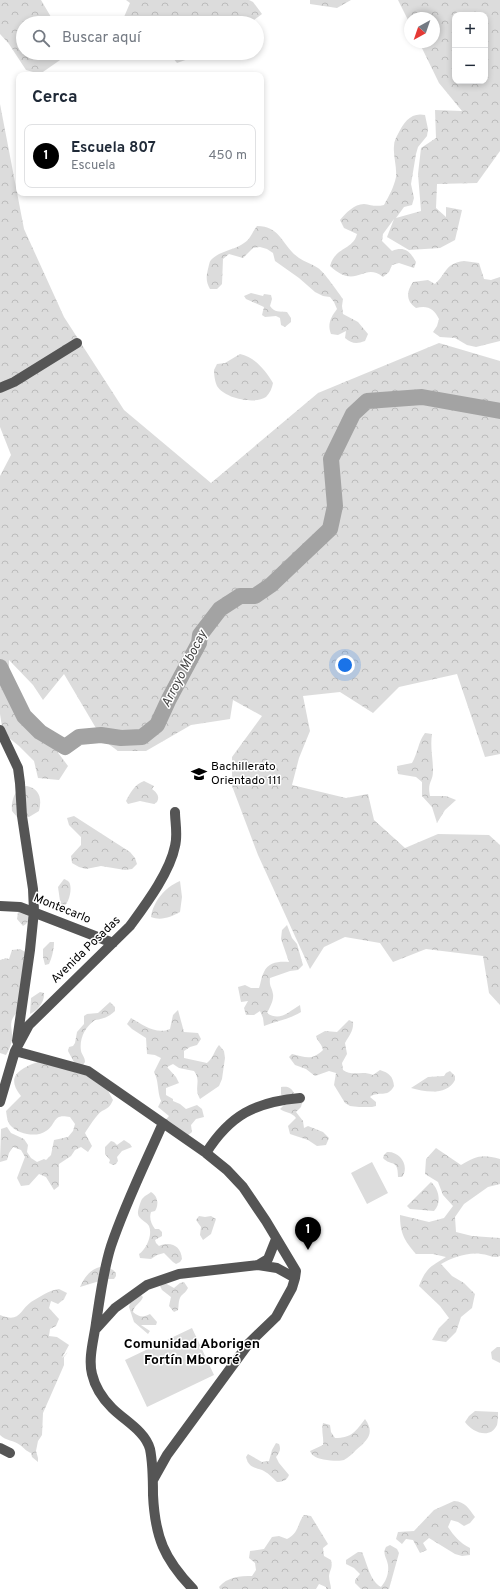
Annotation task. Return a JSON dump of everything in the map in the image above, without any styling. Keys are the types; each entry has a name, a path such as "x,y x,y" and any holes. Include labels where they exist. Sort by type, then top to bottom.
{"street":[{"path":"0,388 14,382 77,343"},
{"path":"0,730 18,768 22,816 34,912 15,1051 88,1071 206,1153 227,1170 243,1187 266,1221 296,1272 292,1288 276,1317 249,1343 167,1455 153,1480"},
{"name":"Avenida Posadas","path":"0,1102 15,1051 29,1025 113,944 130,926 143,908 170,862 176,844 175,812"},
{"name":"Montecarlo","path":"0,906 20,907 113,944"},
{"path":"206,1153 218,1136 229,1125 245,1113 261,1105 281,1100 300,1098"},
{"path":"163,1123 132,1190 111,1247 101,1292 95,1330 91,1357 92,1374 101,1394 112,1407 146,1439 150,1451 154,1510 158,1533 165,1552 176,1570 193,1589"},
{"path":"258,1266 268,1259 276,1239"},
{"path":"95,1330 115,1308 147,1285 179,1274 258,1266 277,1268 295,1278"},
{"path":"0,1448 10,1453"}],"green space":[{"path":"0,0 41,0 50,16 16,16 16,55 0,34"},
{"path":"126,0 249,0 253,2 262,14 259,16 124,16 130,3"},
{"path":"310,0 351,0 337,8 310,4"},
{"path":"398,0 500,0 500,151 477,183 437,184 436,208 446,217 446,207 462,210 455,240 440,248 409,250 387,237 394,219 383,234 382,241 392,251 403,249 409,252 416,262 414,268 399,263 392,265 389,272 383,277 376,273 370,272 353,276 347,276 339,273 330,266 332,260 336,255 352,243 357,234 344,228 340,220 354,207 360,204 376,206 384,205 393,188 396,177 394,144 396,138 408,119 420,114 425,115 428,129 427,136 418,147 416,154 411,184 414,198 412,205 404,207 396,218 421,211 418,174 421,148 436,138 435,110 462,111 439,83 422,48 440,48 440,12 404,12"},
{"path":"19,60 60,60 43,72 26,70"},
{"path":"175,60 185,60 177,63"},
{"path":"0,104 16,187 16,196 18,196 24,229 64,317 124,410 211,483 318,393 439,343 500,361 500,754 485,757 457,674 399,687 373,713 340,692 303,696 310,731 299,758 292,785 346,798 368,794 374,820 405,848 438,834 489,835 500,845 500,1005 489,993 483,956 426,949 393,962 380,943 345,937 324,947 310,969 258,855 232,786 232,757 262,716 233,700 230,719 191,725 146,751 118,751 103,740 64,674 43,700 33,685 9,660 9,683 23,709 33,724 47,738 68,766 59,780 38,778 34,761 3,733 0,714 0,476 11,455 0,427"},
{"path":"257,226 271,229 299,258 321,270 343,299 343,314 358,322 368,334 365,341 357,343 350,341 345,338 346,331 338,335 331,334 329,327 330,321 337,309 334,302 330,297 323,296 315,292 299,278 275,261 273,253 267,249 260,247 253,248 243,258 229,254 223,259 222,284 217,289 210,289 207,272 210,261 214,257 246,241"},
{"path":"464,261 479,263 484,279 491,280 500,277 500,341 476,347 467,345 455,338 440,337 433,332 439,319 433,310 424,307 416,308 410,302 408,293 413,282 428,280 435,284 449,266"},
{"path":"251,293 263,296 264,294 271,295 272,299 270,306 275,311 287,312 291,318 291,322 285,327 281,325 280,318 276,316 265,317 262,315 264,307 246,299 244,296"},
{"path":"240,354 255,361 273,383 269,394 266,397 254,400 240,399 226,394 217,386 214,370 217,364 225,363"},
{"path":"425,733 432,734 431,743 433,771 429,788 430,796 446,796 456,800 445,810 437,823 432,807 422,796 422,782 416,777 398,774 397,766 412,763"},
{"path":"144,781 154,786 152,789 158,795 157,802 154,804 140,801 128,804 126,801 131,792 138,784"},
{"path":"27,786 35,789 39,795 39,811 29,817 17,817 12,811 13,799 19,789"},
{"path":"74,816 130,852 135,858 137,864 132,869 125,870 101,866 86,869 72,863 71,856 81,845 81,837 69,825 67,818"},
{"path":"64,879 69,882 71,888 66,904 61,908 58,887"},
{"path":"180,881 182,897 180,912 166,918 158,919 151,917 154,906 165,891"},
{"path":"18,912 26,912 30,919 23,926 17,919"},
{"path":"287,925 292,938 297,944 303,965 298,970 290,971 270,978 273,996 272,1004 267,1013 276,1017 288,1013 300,1005 301,1012 264,1026 260,1011 254,1015 246,1015 244,1008 248,1001 241,1002 238,987 245,985 251,988 259,988 263,974 268,966 278,962 289,962 281,939 282,930"},
{"path":"50,942 54,942 53,953 49,964 45,965 43,949"},
{"path":"20,949 27,953 17,1012 11,1023 12,1040 6,1055 0,1053 0,960 5,958 9,959 12,950"},
{"path":"40,992 44,993 42,1002 36,1011 30,1014 31,998"},
{"path":"110,1002 115,1007 115,1011 106,1017 95,1020 88,1026 81,1042 81,1051 85,1062 83,1065 75,1064 68,1051 69,1047 73,1046 75,1043 77,1032 84,1024 84,1016 87,1014 98,1013"},
{"path":"178,1010 184,1032 198,1033 201,1039 197,1045 184,1051 184,1058 207,1063 219,1045 224,1051 225,1058 222,1079 219,1086 200,1099 197,1091 197,1078 194,1071 179,1068 173,1064 167,1067 179,1083 166,1088 166,1095 186,1109 197,1105 202,1109 204,1117 196,1119 191,1125 192,1132 187,1136 163,1123 169,1116 158,1107 161,1101 157,1079 154,1072 161,1058 155,1055 147,1054 146,1038 127,1024 131,1018 155,1030 165,1031 170,1029 173,1015"},
{"path":"349,1020 353,1022 353,1028 345,1043 347,1054 342,1063 343,1070 350,1073 365,1073 373,1075 380,1070 386,1072 392,1077 393,1080 394,1086 389,1092 370,1097 376,1102 376,1106 350,1106 345,1103 334,1085 336,1073 329,1071 315,1076 306,1069 295,1065 289,1057 292,1054 305,1057 315,1056 323,1050 316,1036 325,1031 337,1032"},
{"path":"40,1061 81,1074 88,1071 106,1087 113,1100 109,1107 98,1115 85,1133 92,1146 88,1152 81,1147 75,1150 71,1156 59,1164 59,1186 54,1190 46,1177 39,1174 29,1185 21,1186 17,1178 25,1157 21,1150 13,1147 7,1160 0,1162 1,1129 7,1127 11,1133 24,1139 28,1145 27,1152 31,1158 37,1162 44,1159 46,1160 51,1155 54,1140 68,1137 73,1131 75,1124 70,1117 64,1116 57,1118 46,1131 33,1135 14,1129 7,1119 6,1111 21,1096 14,1083 17,1073 27,1066"},
{"path":"450,1071 455,1076 455,1080 447,1089 435,1092 411,1088 428,1077 444,1076"},
{"path":"281,1087 290,1088 294,1093 292,1096 303,1099 301,1107 296,1112 303,1121 304,1128 308,1126 323,1132 329,1138 326,1145 317,1146 308,1140 290,1134 288,1126 296,1118 280,1109 285,1104 281,1094"},
{"path":"124,1140 132,1147 122,1151 117,1157 118,1161 116,1164 113,1165 109,1163 110,1160 105,1154 105,1147 111,1141 117,1145"},
{"path":"436,1148 461,1165 484,1156 500,1159 500,1184 488,1187 464,1204 455,1217 456,1232 472,1236 500,1238 500,1256 495,1257 484,1254 470,1254 441,1264 452,1276 464,1283 475,1294 472,1308 461,1317 456,1332 446,1342 432,1340 439,1328 449,1318 440,1306 419,1286 429,1268 446,1257 433,1254 416,1254 408,1245 402,1232 400,1221 400,1215 429,1222 444,1218 453,1206 443,1195 438,1182 425,1174 426,1159"},
{"path":"387,1152 396,1154 402,1160 405,1168 402,1177 398,1177 397,1167 394,1164 383,1158"},
{"path":"372,1162 388,1193 367,1204 351,1173"},
{"path":"431,1182 438,1192 439,1200 434,1211 410,1209 407,1206"},
{"path":"151,1192 155,1196 157,1203 155,1211 151,1212 150,1216 152,1225 155,1229 159,1229 162,1232 162,1236 155,1240 156,1243 159,1246 171,1244 180,1251 182,1259 176,1264 164,1253 151,1259 140,1258 139,1254 148,1242 150,1230 148,1224 140,1218 138,1211 142,1199"},
{"path":"199,1216 211,1216 216,1219 211,1234 203,1240 200,1235 201,1227 196,1220"},
{"path":"105,1266 116,1273 114,1279 106,1279 80,1287 84,1279 93,1270"},
{"path":"184,1282 188,1288 180,1298 178,1310 174,1312 169,1306 171,1297 162,1290 160,1286 161,1283 165,1283 174,1288 180,1283"},
{"path":"59,1289 67,1293 64,1299 58,1304 51,1301 49,1308 59,1319 56,1326 50,1329 49,1336 57,1337 69,1345 62,1358 68,1352 64,1357 64,1365 43,1413 42,1435 38,1441 36,1451 38,1462 32,1457 31,1453 20,1445 0,1435 0,1315 12,1318 15,1317 31,1302 48,1292"},
{"path":"140,1294 143,1297 133,1312 141,1316 150,1314 157,1322 156,1325 141,1325 150,1331 148,1334 134,1322 129,1307 130,1303"},
{"path":"192,1328 214,1375 147,1407 125,1360"},
{"path":"497,1347 500,1347 500,1363 492,1359 491,1352"},
{"path":"475,1411 498,1412 497,1425 494,1430 481,1433 468,1426 465,1422"},
{"path":"365,1419 370,1428 369,1436 364,1443 346,1459 341,1461 324,1460 311,1453 310,1451 323,1445 323,1423 330,1425 331,1432 335,1438 341,1438 353,1433"},
{"path":"276,1443 279,1444 280,1449 276,1457 289,1475 286,1479 279,1482 264,1471 250,1465 246,1457 248,1454 262,1462 269,1461"},
{"path":"454,1501 464,1504 475,1517 470,1523 464,1526 451,1520 448,1527 463,1544 470,1548 470,1555 462,1556 455,1554 429,1538 423,1543 427,1550 420,1553 413,1540 406,1539 402,1544 396,1539 398,1532 414,1531 434,1510"},
{"path":"304,1515 311,1516 328,1544 323,1548 324,1556 331,1560 332,1563 329,1576 331,1589 326,1589 326,1587 319,1584 316,1589 220,1589 219,1587 222,1584 230,1579 252,1576 256,1570 255,1563 249,1558 250,1551 264,1549 272,1537 279,1536 287,1539 291,1537 296,1531"},
{"path":"390,1545 397,1549 399,1553 389,1589 361,1589 355,1583 355,1580 360,1574 354,1568 346,1564 346,1560 358,1552 362,1552 371,1576 381,1587 388,1574 385,1549"}],"waterway":[{"name":"Arroyo Mbocay","path":"0,667 24,716 40,732 65,747 79,737 101,735 121,738 142,737 157,725 199,643 200,635 220,609 240,596 255,596 271,585 330,529 335,506 331,459 353,414 367,401 422,397 500,411"}],"place":[{"name":"Bachillerato Orientado 111","path":"199,774"},
{"name":"Escuela 807","path":"308,1250"}],"district":[{"name":"Comunidad Aborigen Fortín Mbororé","path":"192,1352"}]}
